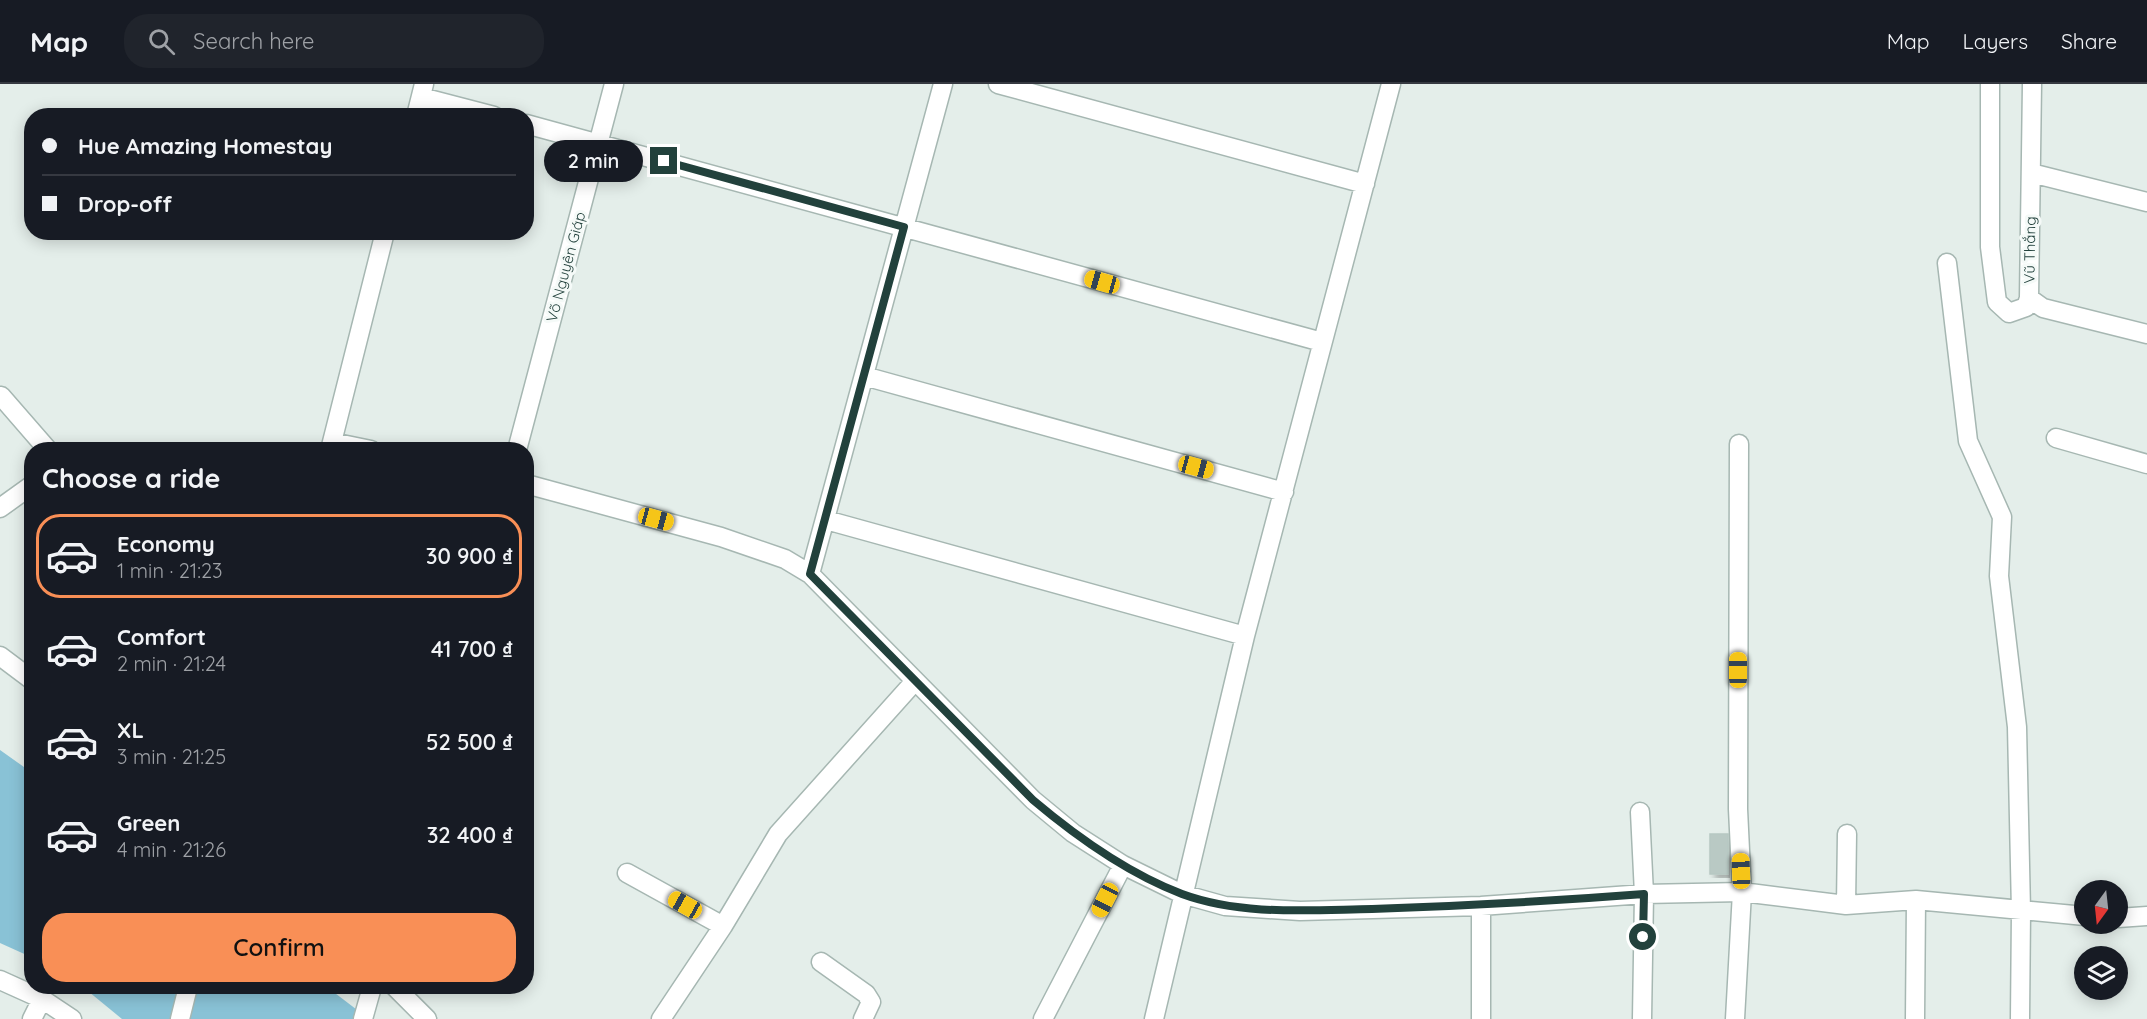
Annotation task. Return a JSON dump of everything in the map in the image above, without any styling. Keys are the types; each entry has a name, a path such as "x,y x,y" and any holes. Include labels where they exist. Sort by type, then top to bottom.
{"street":[{"name":"Võ Nguyên Giáp","path":"519,442 614,84"},
{"path":"810,574 943,84"},
{"path":"998,84 1365,184"},
{"path":"1154,1019 1245,636 1391,84"},
{"name":"Vũ Thắng","path":"1990,84 1990,247 1997,302 2009,313 2026,307 2030,298 2032,84"},
{"path":"418,108 423,90 472,108"},
{"path":"534,126 1322,342"},
{"path":"2031,173 2147,202"},
{"path":"332,442 383,240"},
{"path":"1947,263 1968,441 2002,517 1999,576 2017,727 2021,911 2020,1019"},
{"path":"2030,298 2043,308 2147,334"},
{"path":"864,376 1284,492"},
{"path":"1,396 41,442"},
{"path":"2056,438 2147,464"},
{"path":"1735,1019 1742,892 1738,809 1739,444"},
{"path":"534,486 721,537 785,559 810,574 1033,800 1072,833 1123,865 1182,894 1225,906 1300,911 1481,906 1644,894 1742,892 1846,905 1916,900 2074,915"},
{"path":"0,508 24,491"},
{"path":"826,520 1245,636"},
{"path":"0,656 24,674"},
{"path":"661,1019 723,926 778,834 915,681"},
{"path":"1640,812 1644,894 1642,1019"},
{"path":"1846,905 1847,834"},
{"path":"1043,1019 1123,865"},
{"path":"627,873 723,926"},
{"path":"1915,1019 1916,900"},
{"path":"1481,906 1481,1019"},
{"path":"2128,917 2147,916"},
{"path":"821,962 866,994 871,1002 863,1019"},
{"path":"0,980 24,991"},
{"path":"31,994 72,1019"},
{"path":"180,1019 186,994"},
{"path":"363,1019 370,994"},
{"path":"402,994 427,1019"},
{"path":"32,1019 42,999"}],"water":[{"path":"0,750 24,767 24,954 0,943"},
{"path":"92,994 336,994 369,1019 122,1019"}],"building":[{"path":"1710,834 1728,834 1728,874 1710,874"}],"route":[{"path":"664,161 904,227 810,574 1033,800 1072,833 1123,865 1182,894 1225,906 1300,911 1481,906 1644,894 1643,937"}]}
